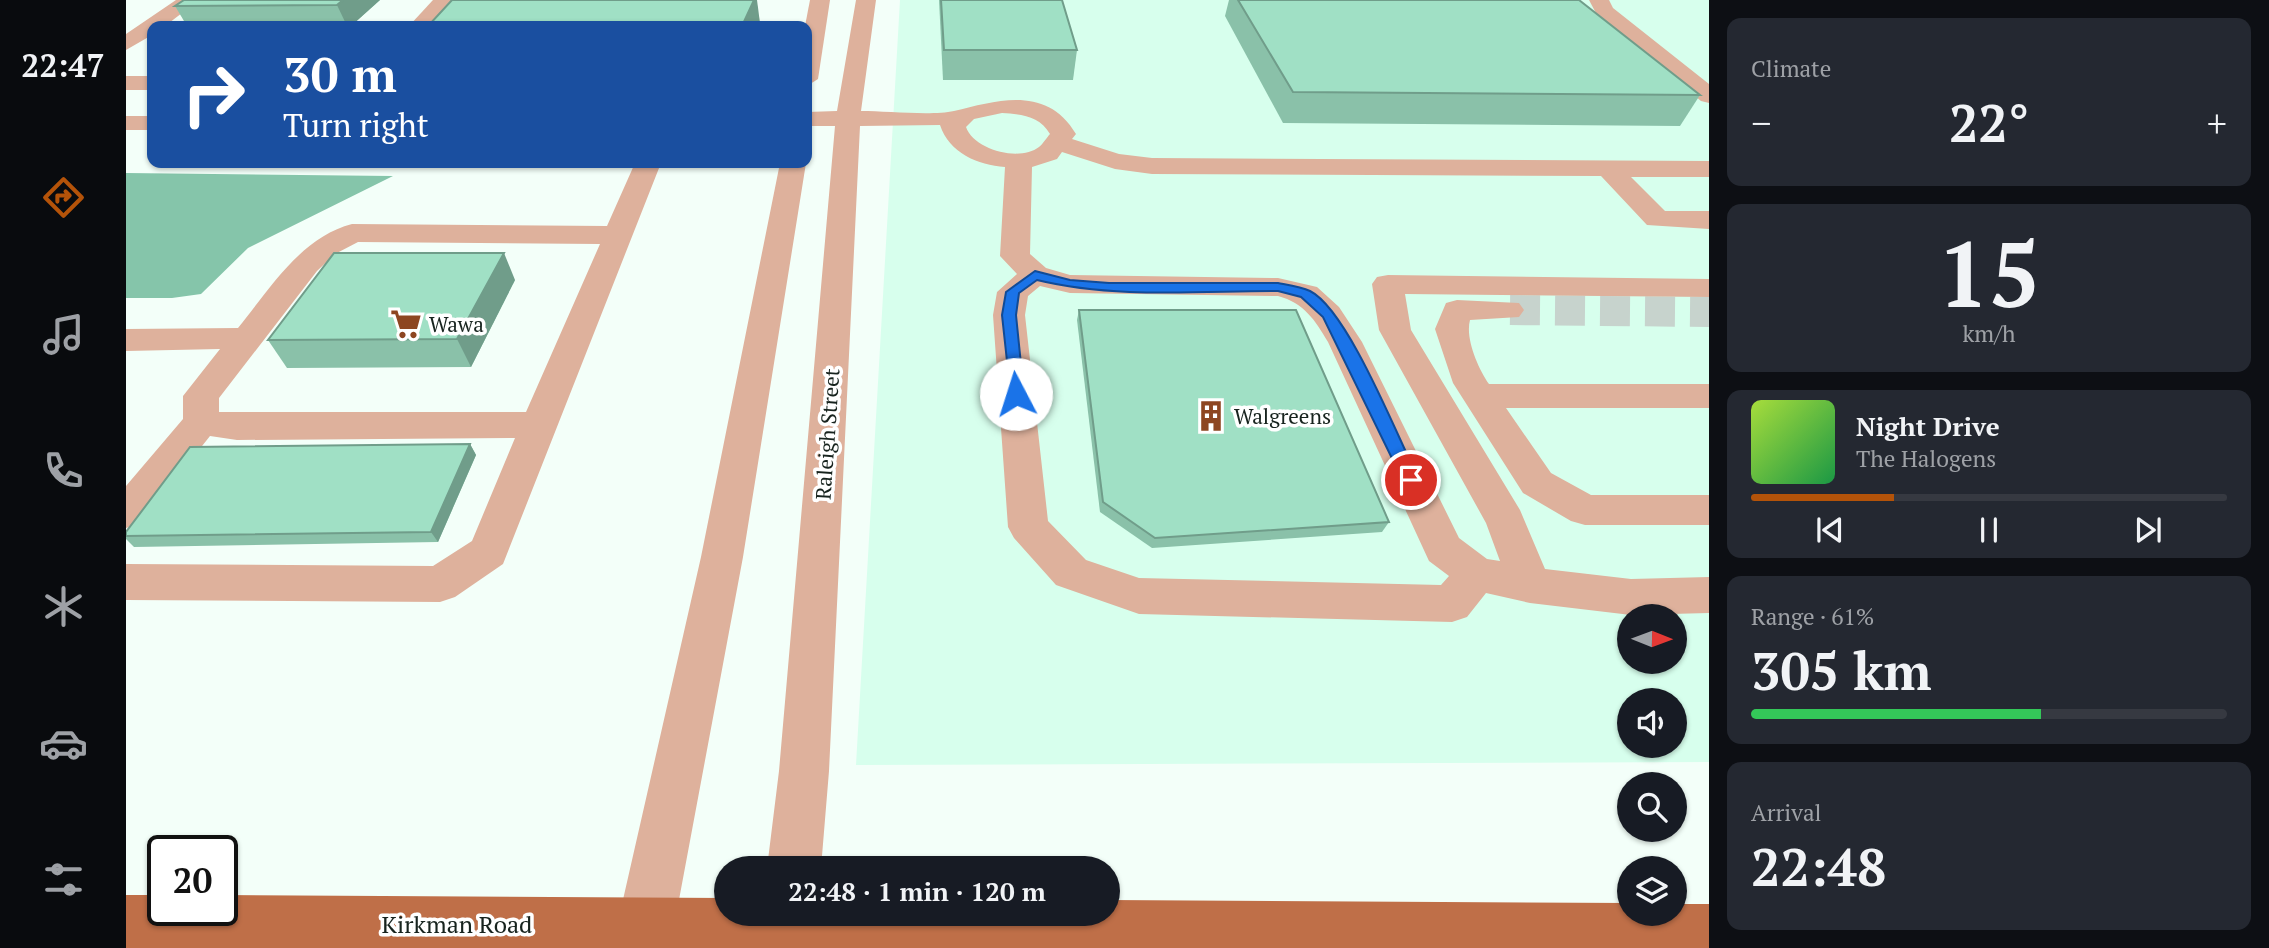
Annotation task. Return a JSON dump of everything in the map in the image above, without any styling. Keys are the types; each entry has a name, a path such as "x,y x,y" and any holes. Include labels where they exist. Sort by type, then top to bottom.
{"main road":[{"name":"Kirkman Road","path":"126,923 644,937 787,929 1709,932"}],"street":[{"path":"160,21 189,0"},
{"path":"424,21 444,0"},
{"path":"812,49 820,0"},
{"name":"Raleigh Street","path":"795,856 866,0"},
{"path":"1599,0 1604,11 1709,96"},
{"path":"126,45 147,30"},
{"path":"126,45 147,46"},
{"path":"126,83 147,83"},
{"path":"812,121 855,136 950,135 984,156 1019,159 1051,151 1060,143 1063,134 1059,125 1037,111 1002,106 984,107 950,135"},
{"path":"126,123 147,123"},
{"path":"1060,143 1115,161 1152,166 1709,169"},
{"path":"1019,159 1015,256 1035,275 1070,284 1278,287 1306,294 1328,314 1345,342 1444,549 1476,574 1630,597 1709,595"},
{"path":"126,582 440,584 488,552 646,168"},
{"path":"644,937 678,784 771,297 784,168"},
{"path":"1608,168 1657,219 1709,220"},
{"path":"126,513 201,422 201,396 306,265 325,248 352,233 618,235"},
{"path":"1035,275 1013,292 1009,315 1028,527 1071,573 1139,596 1452,604 1476,574"},
{"path":"1530,584 1506,521 1395,330 1388,284 1709,288"},
{"path":"1510,310 1457,310 1451,329 1465,375 1537,483 1585,510 1709,510"},
{"path":"126,340 247,338"},
{"path":"1479,396 1709,396"},
{"path":"201,422 237,427 539,425"},
{"path":"1506,521 1547,488"}],"shaded area":[{"path":"900,0 1709,0 1709,762 856,765"},
{"path":"126,173 393,176 248,248 201,294 172,298 126,298"}],"building":[{"path":"184,0 343,0 337,5 175,6"},
{"path":"452,0 754,0 744,21 433,21"},
{"path":"941,0 1062,0 1077,50 944,50"},
{"path":"1238,0 1579,0 1700,95 1293,92"},
{"path":"334,253 504,253 457,339 268,340"},
{"name":"Walgreens","path":"1079,310 1296,310 1389,522 1155,538 1103,502"},
{"path":"470,444 431,532 126,536 126,532 190,447"}],"tunnel":[{"path":"1510,310 1709,312"}],"place":[{"name":"Wawa","path":"406,324"},
{"name":"Walgreens","path":"1211,416"}],"route":[{"path":"1016,394 1009,315 1013,292 1035,275 1070,284 1109,286 1278,287 1306,294 1328,314 1345,342 1411,480"}]}
